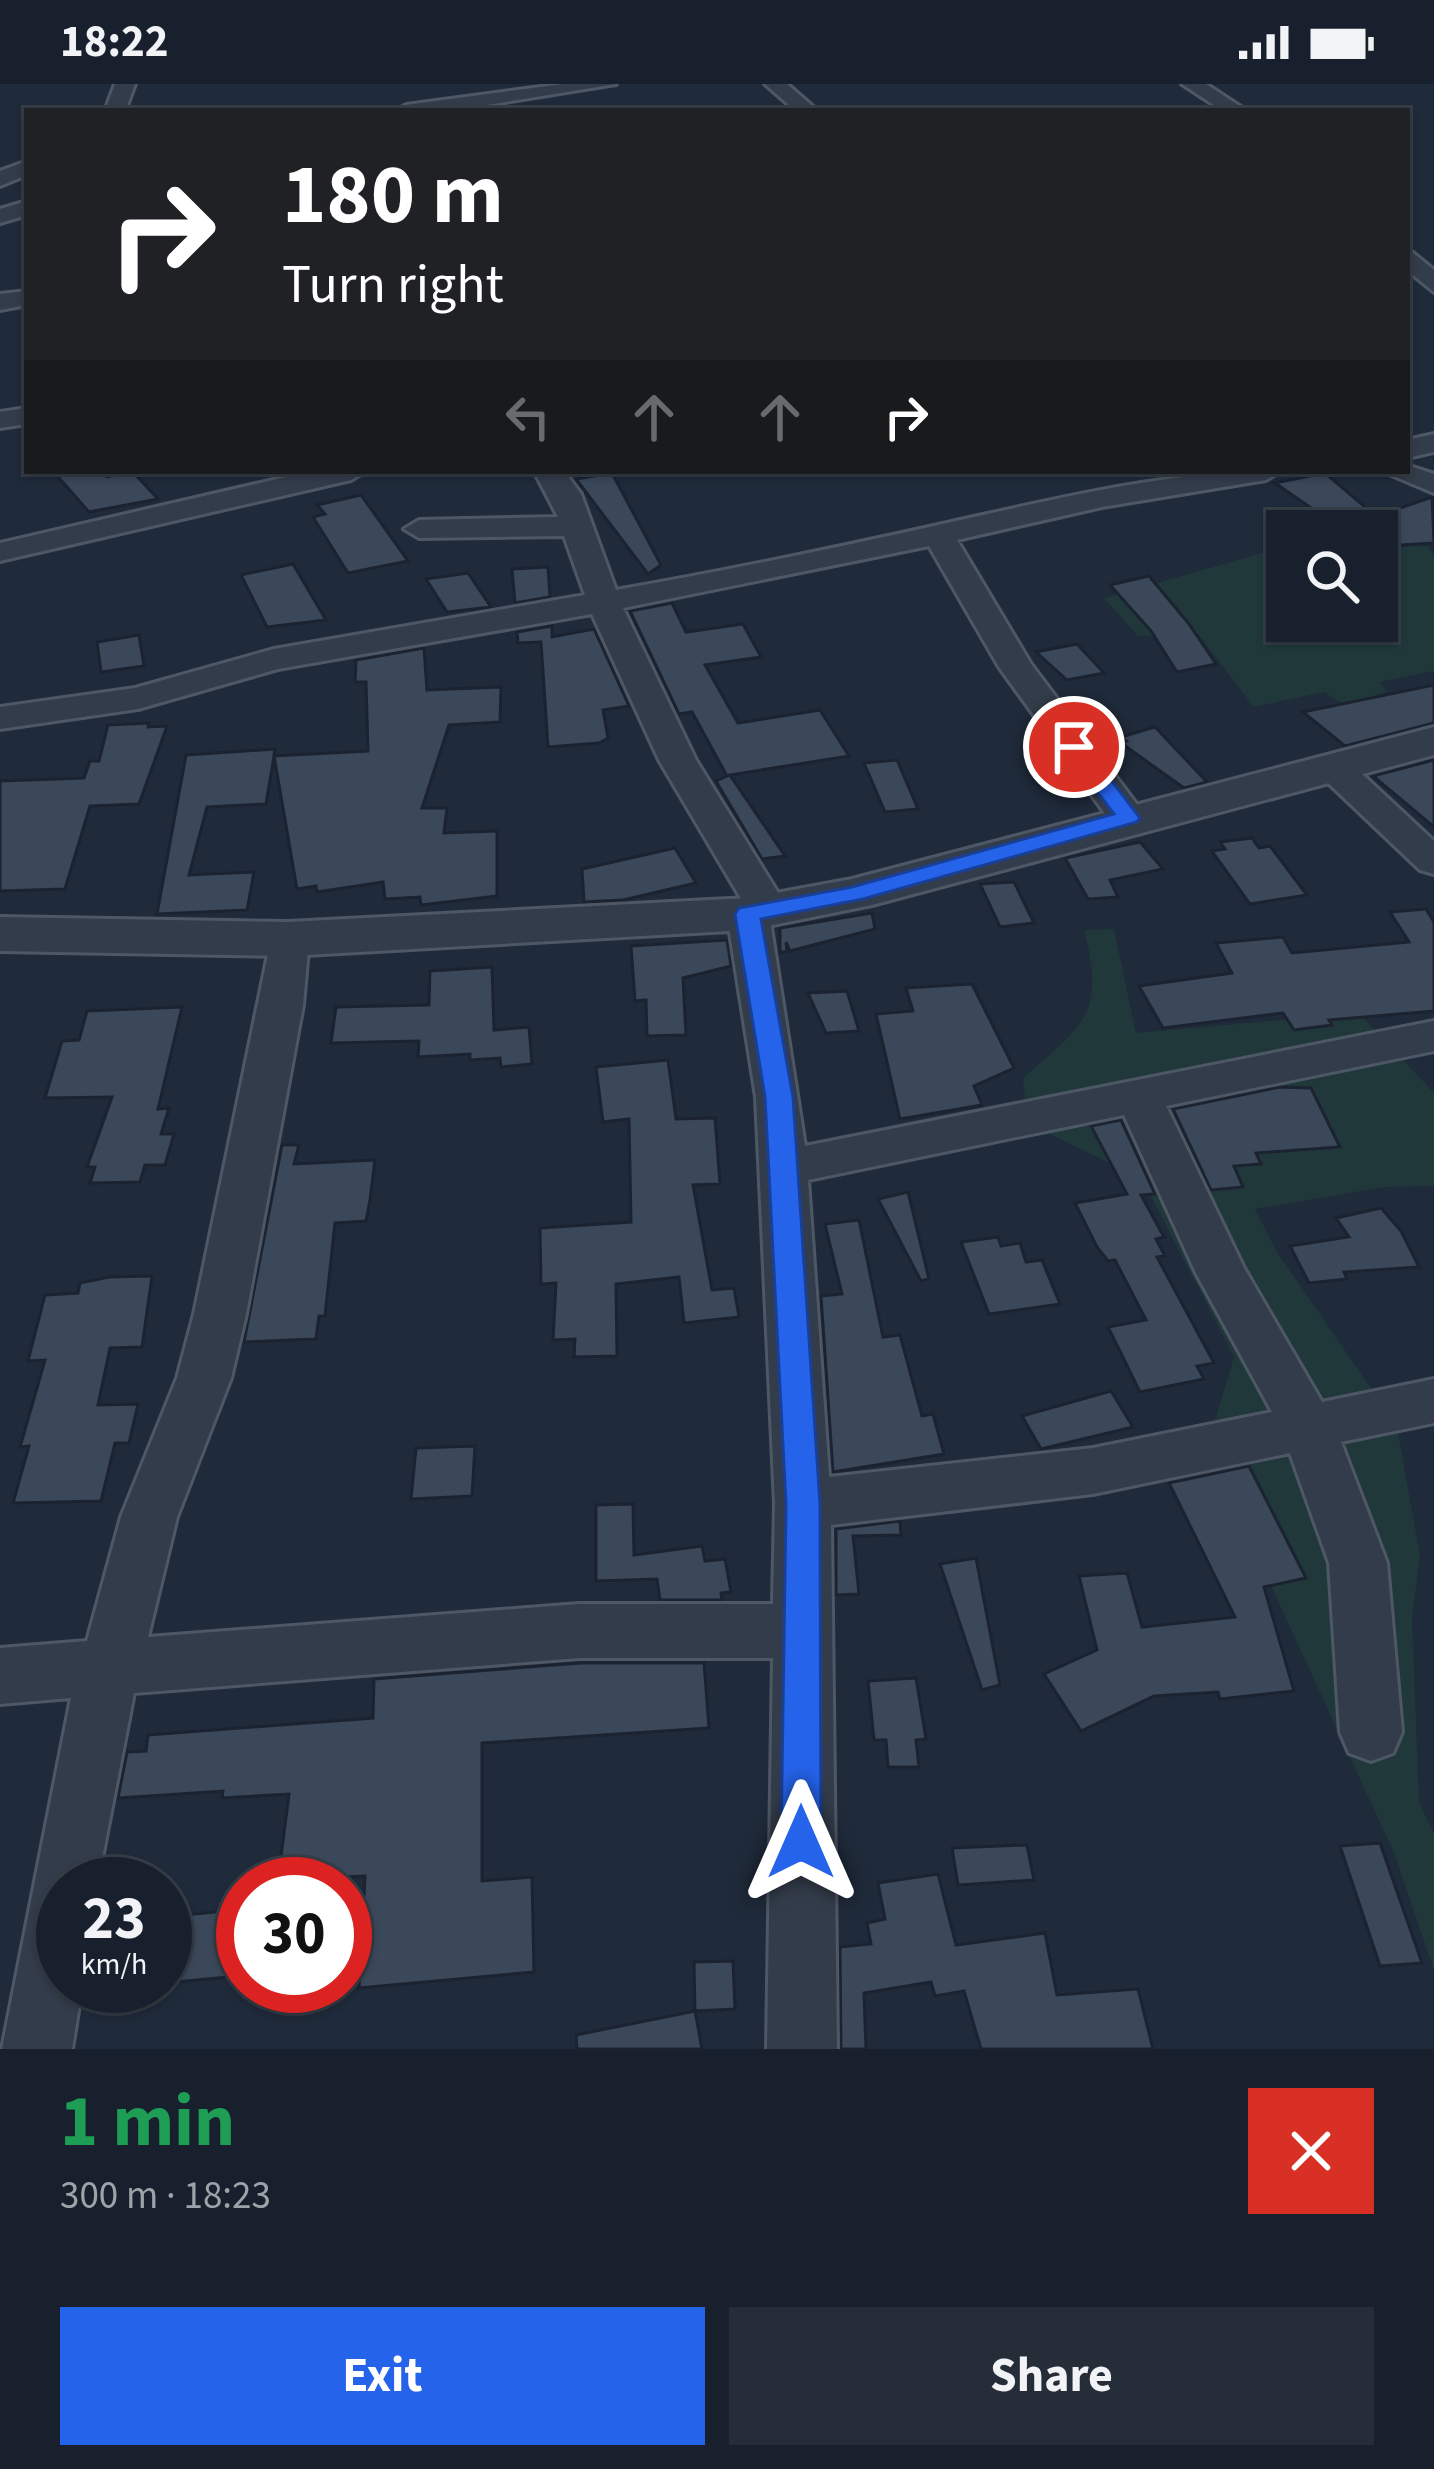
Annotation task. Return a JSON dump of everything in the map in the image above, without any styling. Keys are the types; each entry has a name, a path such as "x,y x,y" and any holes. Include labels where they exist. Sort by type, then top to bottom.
{"street":[{"path":"428,108 606,84"},
{"path":"775,84 797,108"},
{"path":"1192,84 1232,108"},
{"path":"1419,262 1434,287"},
{"path":"0,552 338,474"},
{"path":"551,474 566,494 637,686 758,911 782,1168 803,1504 802,2049"},
{"path":"1082,474 1102,498"},
{"path":"0,718 138,698 342,645 754,576 1102,498 1248,474"},
{"path":"1406,474 1434,484"},
{"path":"419,529 576,526"},
{"path":"937,533 1016,667 1129,818"},
{"path":"0,934 288,939 758,911 854,894 1434,741"},
{"path":"1335,769 1434,862"},
{"path":"70,1857 111,1665 149,1517 210,1357 281,1005 288,939"},
{"path":"782,1168 1434,1036"},
{"path":"1136,1094 1221,1273 1308,1426 1358,1562 1371,1732"},
{"path":"803,1504 1032,1481 1434,1401"},
{"path":"0,1676 579,1631 806,1631"},
{"path":"37,2049 43,2013"}],"green space":[{"path":"1428,546 1434,556 1434,671 1379,682 1387,692 1346,706 1324,692 1254,707 1198,634 1138,636 1104,598 1266,552 1266,642 1398,642 1398,547"},
{"path":"1114,929 1136,1033 1359,1013 1434,1093 1434,1186 1384,1187 1255,1209 1277,1252 1397,1426 1420,1556 1412,1617 1419,1802 1434,1834 1434,1970 1394,1853 1207,1447 1234,1357 1142,1179 1027,1123 1023,1078 1075,1030 1090,1000 1092,981 1084,930"}],"building":[{"path":"56,474 135,474 158,499 89,512"},
{"path":"613,474 661,565 648,574 576,479"},
{"path":"1326,474 1369,510 1314,510 1275,483"},
{"path":"361,495 408,561 348,573 313,517 325,514 317,505"},
{"path":"1432,497 1434,543 1400,545 1394,510"},
{"path":"293,564 326,620 267,627 241,575"},
{"path":"548,567 550,597 515,603 512,569"},
{"path":"468,573 491,607 447,612 426,579"},
{"path":"1149,576 1216,664 1177,672 1151,631 1110,585"},
{"path":"672,603 686,632 743,624 761,657 705,665 738,723 820,710 849,756 730,775 785,856 762,859 716,781 727,776 692,712 679,714 630,611"},
{"path":"552,626 552,637 594,629 629,706 603,710 608,738 599,743 548,747 541,642 518,643 517,632"},
{"path":"139,635 144,666 101,672 97,642"},
{"path":"1077,644 1104,673 1067,680 1036,652"},
{"path":"424,648 427,690 501,687 500,722 449,725 422,808 447,808 444,833 497,831 497,896 421,905 420,897 385,899 383,882 317,892 316,886 297,889 274,756 368,751 366,682 355,682 356,660"},
{"path":"1434,685 1434,723 1345,746 1303,712"},
{"path":"149,723 148,727 167,726 139,804 90,806 65,889 0,891 0,781 84,778 90,761 99,761 108,725"},
{"path":"1155,727 1207,782 1184,788 1121,743 1126,741 1121,737"},
{"path":"275,749 266,804 207,807 189,875 254,872 247,910 157,914 186,755"},
{"path":"897,760 918,809 885,812 864,763"},
{"path":"1434,760 1434,827 1373,776"},
{"path":"1252,838 1259,848 1270,846 1307,895 1250,904 1212,851 1225,849 1220,842"},
{"path":"1140,842 1163,869 1110,880 1118,897 1088,899 1065,858"},
{"path":"675,848 696,883 623,900 584,902 582,869"},
{"path":"1014,882 1034,923 1000,927 980,884"},
{"path":"1426,909 1434,922 1434,1011 1329,1020 1332,1025 1294,1030 1283,1013 1163,1028 1139,986 1232,973 1216,943 1283,937 1292,953 1409,942 1390,912"},
{"path":"872,913 875,929 790,951 786,942 787,951 780,953 780,928"},
{"path":"727,940 731,966 683,978 686,1035 647,1036 646,1000 635,1001 631,946"},
{"path":"492,967 494,1030 529,1027 532,1064 501,1067 500,1058 470,1060 470,1054 418,1057 419,1041 331,1043 336,1007 429,1005 430,971"},
{"path":"972,984 1014,1068 974,1086 982,1105 900,1119 876,1014 913,1011 906,988"},
{"path":"847,991 859,1031 826,1033 808,993"},
{"path":"182,1007 158,1109 169,1108 161,1134 174,1134 165,1165 145,1165 140,1182 90,1183 95,1167 87,1167 112,1097 45,1098 62,1041 79,1040 87,1011"},
{"path":"668,1060 676,1119 715,1118 720,1184 693,1185 712,1290 734,1288 739,1317 684,1323 679,1277 616,1284 617,1356 574,1357 575,1339 553,1340 556,1283 541,1284 540,1228 631,1222 629,1119 603,1122 596,1067"},
{"path":"1280,1087 1311,1088 1340,1147 1256,1153 1261,1164 1234,1166 1243,1187 1211,1190 1173,1109"},
{"path":"1121,1120 1155,1194 1141,1195 1164,1237 1156,1239 1165,1256 1157,1257 1214,1363 1197,1366 1204,1379 1140,1392 1108,1327 1146,1320 1115,1260 1108,1261 1097,1247 1075,1203 1127,1194 1091,1126"},
{"path":"282,1145 299,1145 294,1164 375,1160 366,1221 335,1223 325,1316 319,1316 316,1339 244,1342"},
{"path":"908,1192 929,1279 921,1281 878,1199"},
{"path":"1381,1208 1401,1231 1419,1267 1344,1272 1347,1279 1309,1283 1290,1246 1349,1237 1336,1218"},
{"path":"859,1220 883,1337 900,1335 922,1416 933,1414 944,1454 833,1472 821,1296 842,1294 825,1224"},
{"path":"998,1237 1001,1246 1020,1243 1026,1262 1042,1260 1060,1304 989,1314 961,1242"},
{"path":"152,1276 142,1347 110,1348 98,1405 138,1404 129,1443 115,1443 101,1501 13,1503 29,1446 20,1447 45,1360 28,1361 45,1295 78,1293 80,1283 109,1277"},
{"path":"1111,1391 1133,1427 1041,1449 1022,1416"},
{"path":"475,1446 472,1496 411,1499 416,1448"},
{"path":"1249,1466 1306,1578 1264,1587 1294,1691 1220,1699 1218,1692 1154,1696 1081,1731 1044,1674 1097,1650 1079,1576 1127,1573 1142,1627 1235,1617 1169,1483"},
{"path":"633,1504 634,1555 702,1546 705,1561 725,1559 731,1592 721,1593 722,1600 660,1600 657,1579 596,1581 596,1505"},
{"path":"900,1521 901,1535 853,1536 859,1594 836,1595 836,1529"},
{"path":"976,1558 1000,1685 982,1690 940,1564"},
{"path":"580,1663 704,1663 709,1728 482,1743 482,1881 532,1877 534,1972 372,1987 372,1857 281,1857 289,1794 222,1798 223,1791 118,1798 127,1752 146,1751 148,1735 373,1718 374,1679"},
{"path":"916,1678 926,1739 916,1740 919,1767 888,1767 886,1740 874,1740 868,1681"},
{"path":"1380,1843 1422,1963 1380,1966 1340,1846"},
{"path":"1027,1845 1034,1880 958,1885 952,1848"},
{"path":"938,1874 956,1945 1045,1933 1057,1995 1138,1989 1153,2049 981,2049 964,1991 935,1996 931,1982 864,1993 866,2049 841,2049 840,1947 871,1944 867,1923 885,1919 878,1883"},
{"path":"216,1912 216,1978 192,1980 192,1914"},
{"path":"733,1961 735,2009 695,2011 694,1962"},
{"path":"695,2011 702,2049 577,2049 576,2035"}],"route":[{"path":"801,1842 806,1631 803,1504 779,1097 771,1026 748,914 854,894 1129,818 1074,747"}]}
